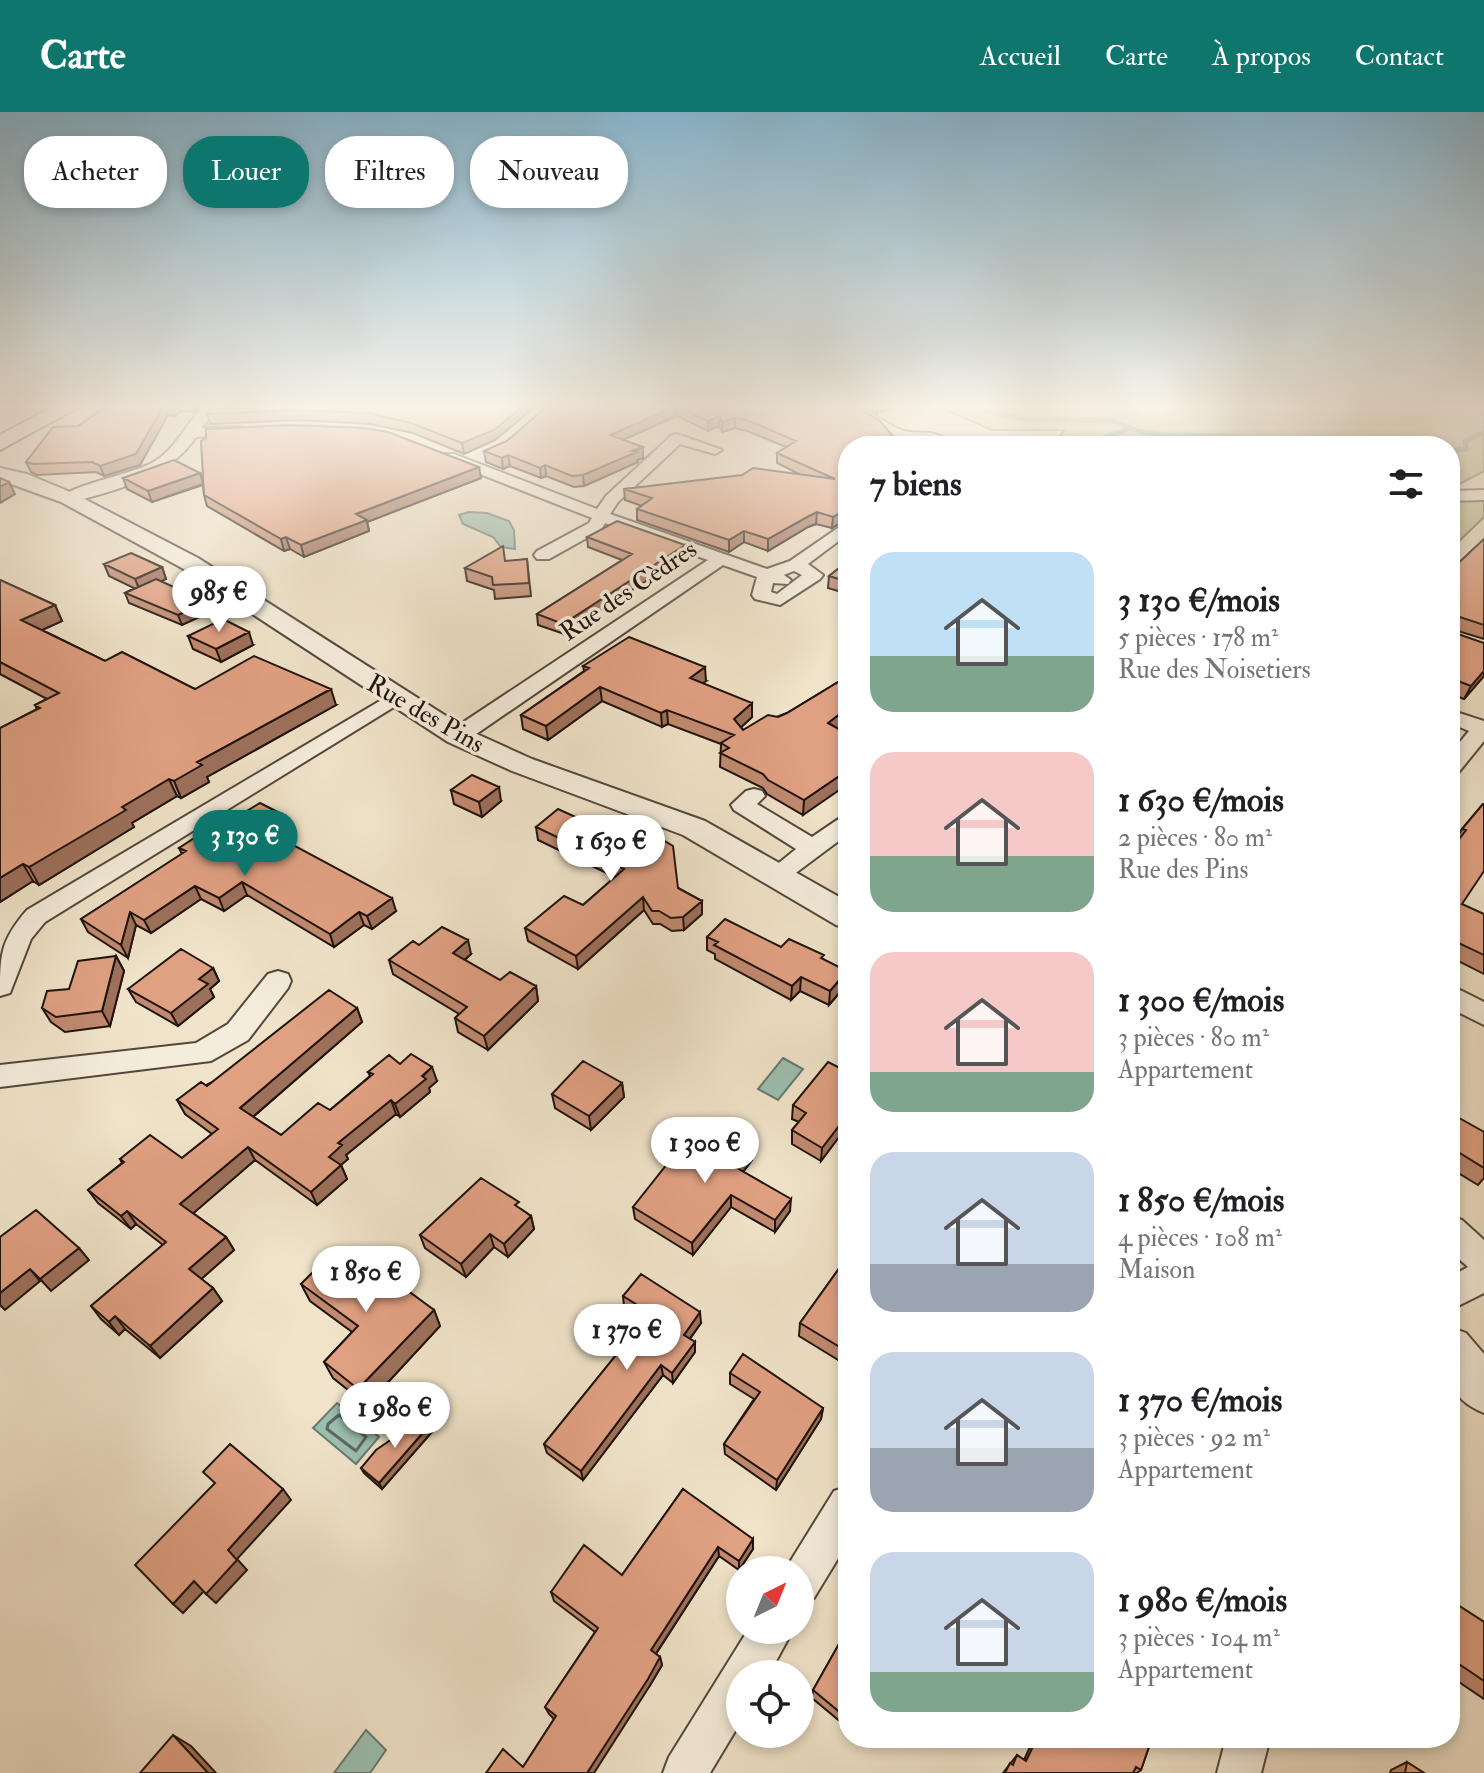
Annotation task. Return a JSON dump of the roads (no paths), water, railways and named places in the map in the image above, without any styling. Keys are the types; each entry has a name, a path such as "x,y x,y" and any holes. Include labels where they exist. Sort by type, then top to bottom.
{"street":[{"name":"Rue des Pins","path":"28,482 68,498 190,563 458,736 522,765 694,828 838,911"},
{"path":"68,498 113,482"},
{"name":"Rue des Cèdres","path":"512,482 721,559"},
{"path":"543,555 595,526 612,499 631,482"},
{"path":"1460,496 1484,495"},
{"path":"721,559 766,575 796,565 838,534"},
{"name":"Rue des Cèdres","path":"458,736 721,559"},
{"path":"766,575 761,595 780,600 814,575 796,565"},
{"path":"0,986 19,935 36,916 395,698"},
{"path":"1460,720 1483,729 1460,756"},
{"path":"754,796 742,805 812,848"},
{"path":"776,875 838,830"},
{"path":"0,1076 201,1053 238,1032 278,981"},
{"path":"1460,1001 1484,1015"},
{"path":"1460,1239 1484,1261"},
{"path":"1460,1289 1484,1276"},
{"path":"1460,1361 1484,1390"},
{"path":"814,1561 838,1521"},
{"path":"685,1773 726,1706"},
{"path":"1239,1773 1245,1748"}],"water":[{"path":"487,513 509,521 514,530 515,549 501,547 493,537 463,524 459,515"},
{"path":"783,1058 803,1069 778,1100 758,1089"},
{"path":"337,1403 379,1437 356,1464 313,1428"},
{"path":"366,1730 386,1750 370,1773 334,1773"}]}
